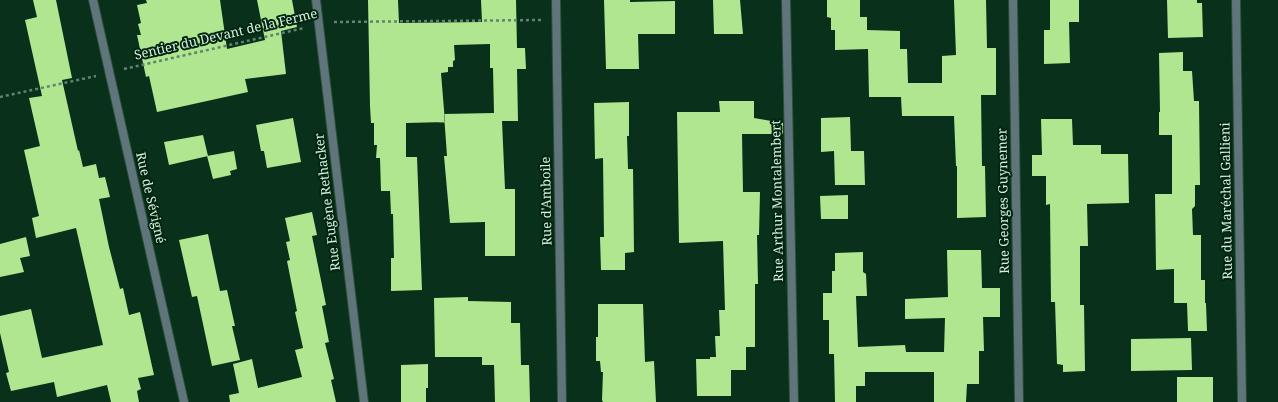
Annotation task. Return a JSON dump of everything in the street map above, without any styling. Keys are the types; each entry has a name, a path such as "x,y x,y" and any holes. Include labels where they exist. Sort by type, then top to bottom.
{"street":[{"name":"Rue de Sévigné","path":"93,0 184,402"},
{"name":"Rue Eugène Rethacker","path":"316,0 364,402"},
{"name":"Rue d'Amboile","path":"556,0 562,402"},
{"name":"Rue Arthur Montalembert","path":"786,0 794,402"},
{"name":"Rue Georges Guynemer","path":"1013,0 1019,402"},
{"name":"Rue du Maréchal Gallieni","path":"1236,0 1242,402"}],"path":[{"name":"Sentier du Devant de la Ferme","path":"0,97 303,28 318,22 556,20"}],"building":[{"path":"33,0 56,0 72,78 62,80 78,151 79,150 83,167 96,164 99,178 105,177 110,197 99,199 109,247 120,289 123,288 129,315 140,312 154,375 138,378 141,389 137,391 139,402 111,402 107,385 57,397 54,382 11,391 6,373 9,372 0,333 0,316 31,309 42,358 103,345 76,228 36,238 32,218 39,216 24,150 40,146 29,98 42,96 25,20 37,17"},
{"path":"146,0 220,0 227,49 265,40 257,0 292,0 297,27 281,31 286,74 245,79 248,92 157,112 149,76 146,77 137,35 141,35 138,24 141,23 137,5 147,3"},
{"path":"368,0 398,0 399,23 482,22 481,0 516,0 517,48 525,48 526,69 517,69 518,121 502,121 505,189 515,189 515,256 485,256 485,222 450,223 444,156 447,156 445,122 406,123 406,157 417,157 422,290 391,291 391,258 394,258 393,214 391,214 390,191 381,191 380,158 376,158 377,145 374,145 374,123 371,123","holes":["490,44 490,68 493,68 494,113 444,114 441,73 448,72 448,67 453,67 453,61 455,60 454,45"]},
{"path":"604,0 630,0 630,2 675,1 675,34 638,34 639,69 606,69"},
{"path":"713,0 740,0 743,34 714,34"},
{"path":"827,0 860,0 860,17 867,17 867,30 900,31 900,49 907,49 908,83 942,83 942,56 956,55 954,0 986,0 987,48 996,48 996,95 981,95 982,166 985,166 986,217 957,218 957,166 954,116 902,116 901,97 869,97 868,49 835,50 835,30 831,30 831,18 827,17"},
{"path":"1050,0 1079,0 1079,22 1069,22 1070,63 1044,64 1044,30 1050,30"},
{"path":"1167,0 1197,0 1197,3 1202,3 1203,37 1168,38"},
{"path":"1183,52 1183,71 1192,71 1194,101 1199,101 1200,185 1195,185 1195,206 1192,209 1193,235 1201,235 1201,280 1205,280 1207,331 1188,331 1187,303 1174,303 1174,269 1156,270 1155,194 1172,194 1172,135 1159,135 1159,53"},
{"path":"719,101 754,101 754,118 783,123 783,134 742,134 743,192 760,192 759,235 757,235 758,284 755,284 755,347 746,347 746,370 731,370 731,396 697,396 696,359 710,359 710,357 716,357 715,336 720,336 719,310 725,310 723,241 679,243 677,112 720,112"},
{"path":"629,102 629,136 627,136 628,169 633,169 634,252 625,253 625,270 601,270 600,237 604,237 603,158 595,159 594,103"},
{"path":"850,117 851,151 864,151 865,185 835,185 834,151 821,152 821,118"},
{"path":"293,118 301,162 267,168 264,151 261,151 256,125"},
{"path":"1041,119 1072,119 1073,145 1101,145 1101,154 1128,154 1129,203 1087,204 1088,246 1080,246 1080,305 1084,305 1085,371 1063,372 1063,365 1057,364 1055,302 1051,302 1050,204 1046,205 1046,176 1032,176 1032,155 1042,155"},
{"path":"203,135 208,156 169,165 164,142"},
{"path":"234,151 237,169 230,171 231,175 213,179 207,156"},
{"path":"848,195 848,219 821,219 820,196"},
{"path":"312,212 317,235 312,236 326,305 322,306 329,342 325,343 334,379 331,380 336,402 230,402 229,395 239,393 233,364 252,359 258,388 302,377 295,350 303,348 295,312 297,311 287,261 290,260 286,242 290,241 285,218"},
{"path":"208,234 220,291 227,290 235,326 232,326 240,360 212,366 197,296 192,297 179,240"},
{"path":"26,237 30,256 20,258 24,272 0,277 0,244"},
{"path":"947,250 981,250 982,288 1000,288 1000,317 983,317 984,351 979,351 979,384 967,384 966,402 934,402 934,372 865,372 865,386 856,386 856,402 835,402 834,354 829,354 829,320 823,320 823,293 832,293 832,271 835,271 835,253 863,252 863,272 866,274 867,296 856,296 858,347 905,345 906,352 944,352 945,318 905,319 905,299 948,297"},
{"path":"468,297 468,301 511,302 511,323 520,323 521,365 529,365 530,402 495,402 494,365 482,365 482,357 435,357 434,298"},
{"path":"598,304 643,304 645,362 654,361 656,402 603,402 603,372 601,372 600,361 596,361"},
{"path":"1191,338 1192,370 1131,371 1131,339"},
{"path":"428,364 428,388 426,388 426,402 401,402 401,365"},
{"path":"1177,377 1213,377 1213,402 1177,402"}]}
